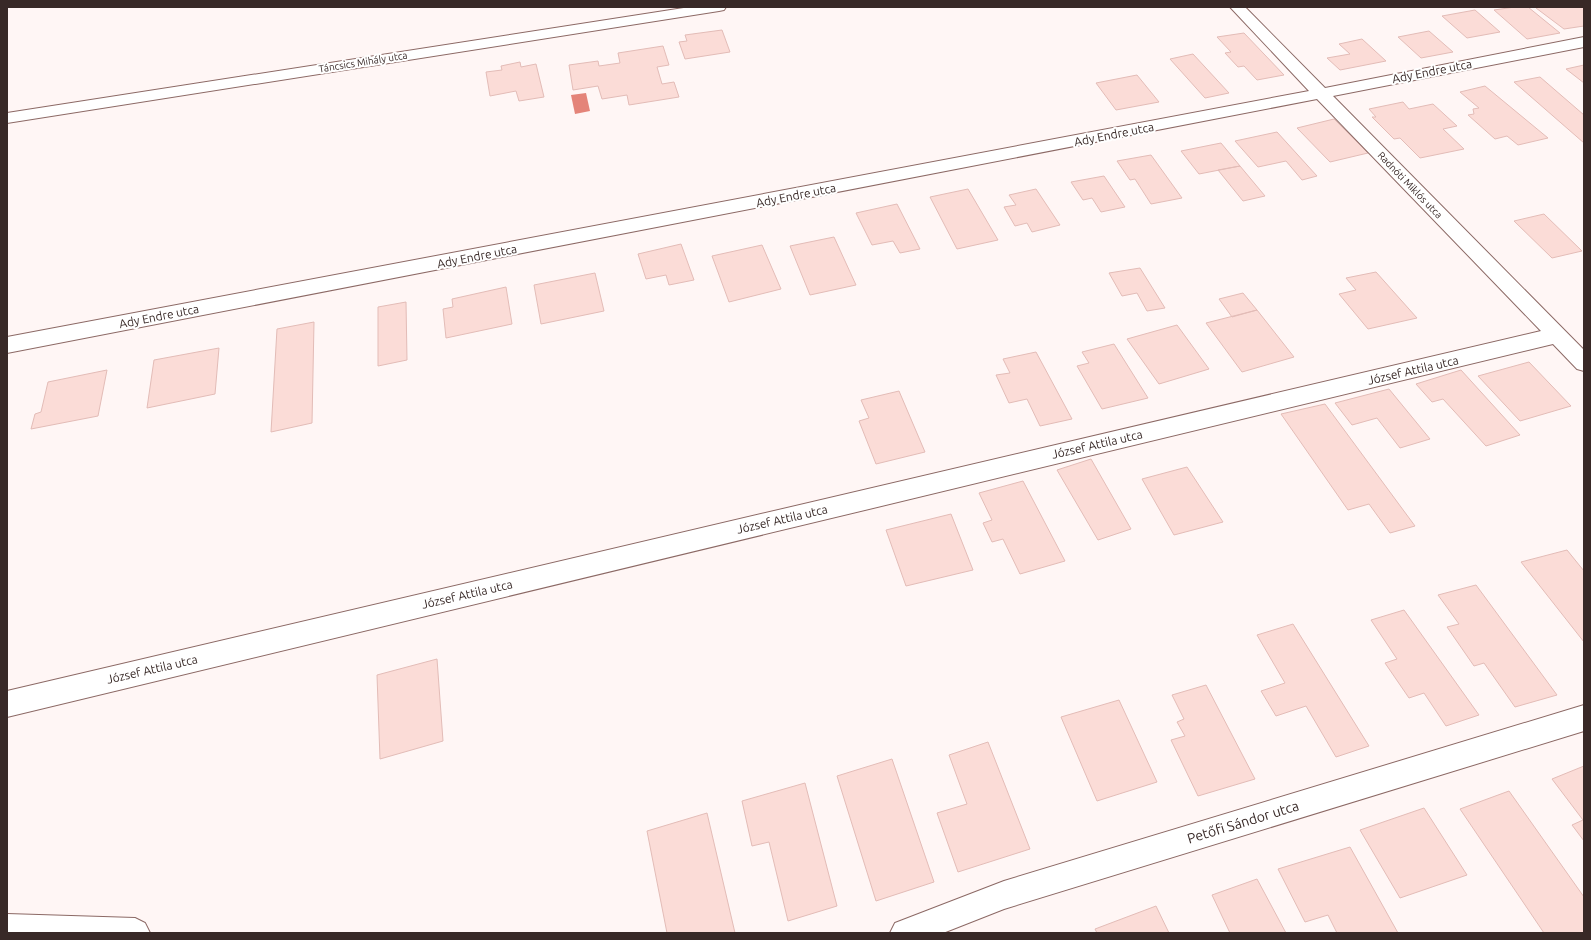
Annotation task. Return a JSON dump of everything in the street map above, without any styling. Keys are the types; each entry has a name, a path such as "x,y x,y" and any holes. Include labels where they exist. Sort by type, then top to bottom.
{"street":[{"name":"Táncsics Mihály utca","path":"7,118 719,7"},
{"name":"Radnóti Miklós utca","path":"1237,7 1584,362"},
{"name":"Ady Endre utca","path":"7,346 1124,132 1584,42"},
{"name":"József Attila utca","path":"7,704 1557,335"},
{"name":"Petőfi Sándor utca","path":"905,933 1004,895 1584,718"},
{"path":"7,929 135,933"}],"shaded area":[{"path":"586,93 590,111 575,114 571,95"}],"building":[{"path":"1528,7 1560,33 1527,39 1494,10"},
{"path":"1584,7 1584,26 1564,29 1536,8"},
{"path":"1475,10 1500,32 1467,38 1442,16"},
{"path":"722,30 730,52 685,59 679,42 687,41 685,35"},
{"path":"1429,31 1453,52 1421,58 1398,37"},
{"path":"1244,33 1284,75 1257,80 1244,66 1238,67 1225,53 1231,52 1217,37"},
{"path":"1362,39 1386,61 1340,70 1327,58 1350,54 1339,44"},
{"path":"663,46 669,65 657,67 662,84 674,82 679,97 629,105 627,95 602,99 598,86 573,90 569,65 598,61 599,66 620,63 618,53"},
{"path":"1193,54 1229,93 1205,98 1170,59"},
{"path":"520,62 521,67 536,64 544,97 519,101 516,91 490,96 486,72 502,70 501,66"},
{"path":"1584,65 1584,83 1566,69"},
{"path":"1137,75 1159,102 1116,110 1096,83"},
{"path":"1540,77 1584,115 1584,143 1514,82"},
{"path":"1485,86 1548,138 1518,145 1507,136 1495,139 1468,115 1474,114 1473,109 1479,108 1460,92"},
{"path":"1403,102 1409,109 1433,104 1457,126 1443,129 1464,149 1420,158 1400,138 1394,139 1372,117 1376,117 1369,109"},
{"path":"1334,119 1368,153 1330,162 1297,128"},
{"path":"1277,132 1317,176 1302,180 1286,161 1258,167 1235,141"},
{"path":"1221,143 1240,166 1199,174 1181,151"},
{"path":"1151,155 1182,198 1151,204 1135,179 1130,180 1117,161"},
{"path":"1240,166 1265,196 1243,201 1218,170"},
{"path":"1104,176 1125,207 1101,212 1092,198 1083,200 1071,182"},
{"path":"968,189 998,240 957,249 930,197"},
{"path":"1036,189 1060,225 1032,232 1027,223 1015,226 1004,207 1016,205 1009,195"},
{"path":"897,204 920,249 900,253 893,241 872,245 856,213"},
{"path":"1544,214 1582,251 1552,258 1514,221"},
{"path":"834,237 856,285 810,295 790,246"},
{"path":"681,244 694,280 669,285 666,275 646,279 638,254"},
{"path":"762,245 781,289 729,302 712,256"},
{"path":"1140,268 1165,308 1147,311 1137,293 1122,296 1109,273"},
{"path":"1376,272 1417,318 1368,329 1339,294 1356,290 1346,278"},
{"path":"595,273 604,311 541,324 534,285"},
{"path":"506,287 512,324 446,338 443,309 453,307 452,299"},
{"path":"1243,293 1257,310 1232,317 1219,299"},
{"path":"406,302 407,360 378,366 378,307"},
{"path":"1257,310 1294,357 1242,372 1206,323"},
{"path":"314,322 312,423 271,432 277,329"},
{"path":"1177,325 1209,369 1159,384 1127,339"},
{"path":"1114,344 1148,398 1102,409 1077,366 1089,363 1082,352"},
{"path":"219,348 215,394 147,408 154,360"},
{"path":"1036,352 1072,419 1040,426 1027,399 1009,403 996,375 1010,373 1003,359"},
{"path":"1529,362 1571,406 1520,421 1478,376"},
{"path":"107,370 98,416 31,429 35,414 41,412 48,382"},
{"path":"1461,370 1520,435 1486,446 1443,399 1432,402 1416,384"},
{"path":"1389,389 1430,439 1400,448 1377,418 1352,425 1335,403"},
{"path":"899,391 925,452 876,464 859,421 869,418 861,400"},
{"path":"1325,404 1415,526 1390,533 1369,504 1348,510 1281,414"},
{"path":"1091,459 1131,529 1098,540 1057,470"},
{"path":"1187,467 1223,522 1174,535 1142,479"},
{"path":"1023,481 1065,561 1020,574 1003,539 992,542 983,523 992,520 979,493"},
{"path":"951,514 973,570 906,586 886,530"},
{"path":"1567,550 1584,571 1584,642 1521,562"},
{"path":"1476,585 1557,695 1515,707 1484,663 1474,666 1447,627 1459,624 1438,595"},
{"path":"1404,610 1479,715 1446,726 1424,693 1409,698 1385,663 1397,659 1371,620"},
{"path":"1293,624 1369,746 1336,757 1306,706 1276,716 1261,691 1285,683 1257,635"},
{"path":"437,659 443,741 380,759 377,675"},
{"path":"1206,685 1255,779 1198,796 1171,740 1185,736 1177,722 1184,719 1172,695"},
{"path":"1119,700 1157,782 1097,801 1061,717"},
{"path":"988,742 1030,849 958,872 937,813 967,804 949,755"},
{"path":"892,759 934,882 876,901 837,776"},
{"path":"1584,766 1584,841 1572,825 1583,820 1552,779"},
{"path":"805,783 837,906 788,921 769,842 752,846 742,801"},
{"path":"1509,791 1584,897 1584,933 1544,933 1460,809"},
{"path":"1424,808 1467,875 1400,898 1360,830"},
{"path":"707,813 735,933 667,933 647,831"},
{"path":"1350,847 1398,933 1337,933 1328,915 1305,922 1278,869"},
{"path":"1257,879 1286,933 1230,933 1212,895"},
{"path":"1156,906 1169,933 1097,933 1095,929"}]}
